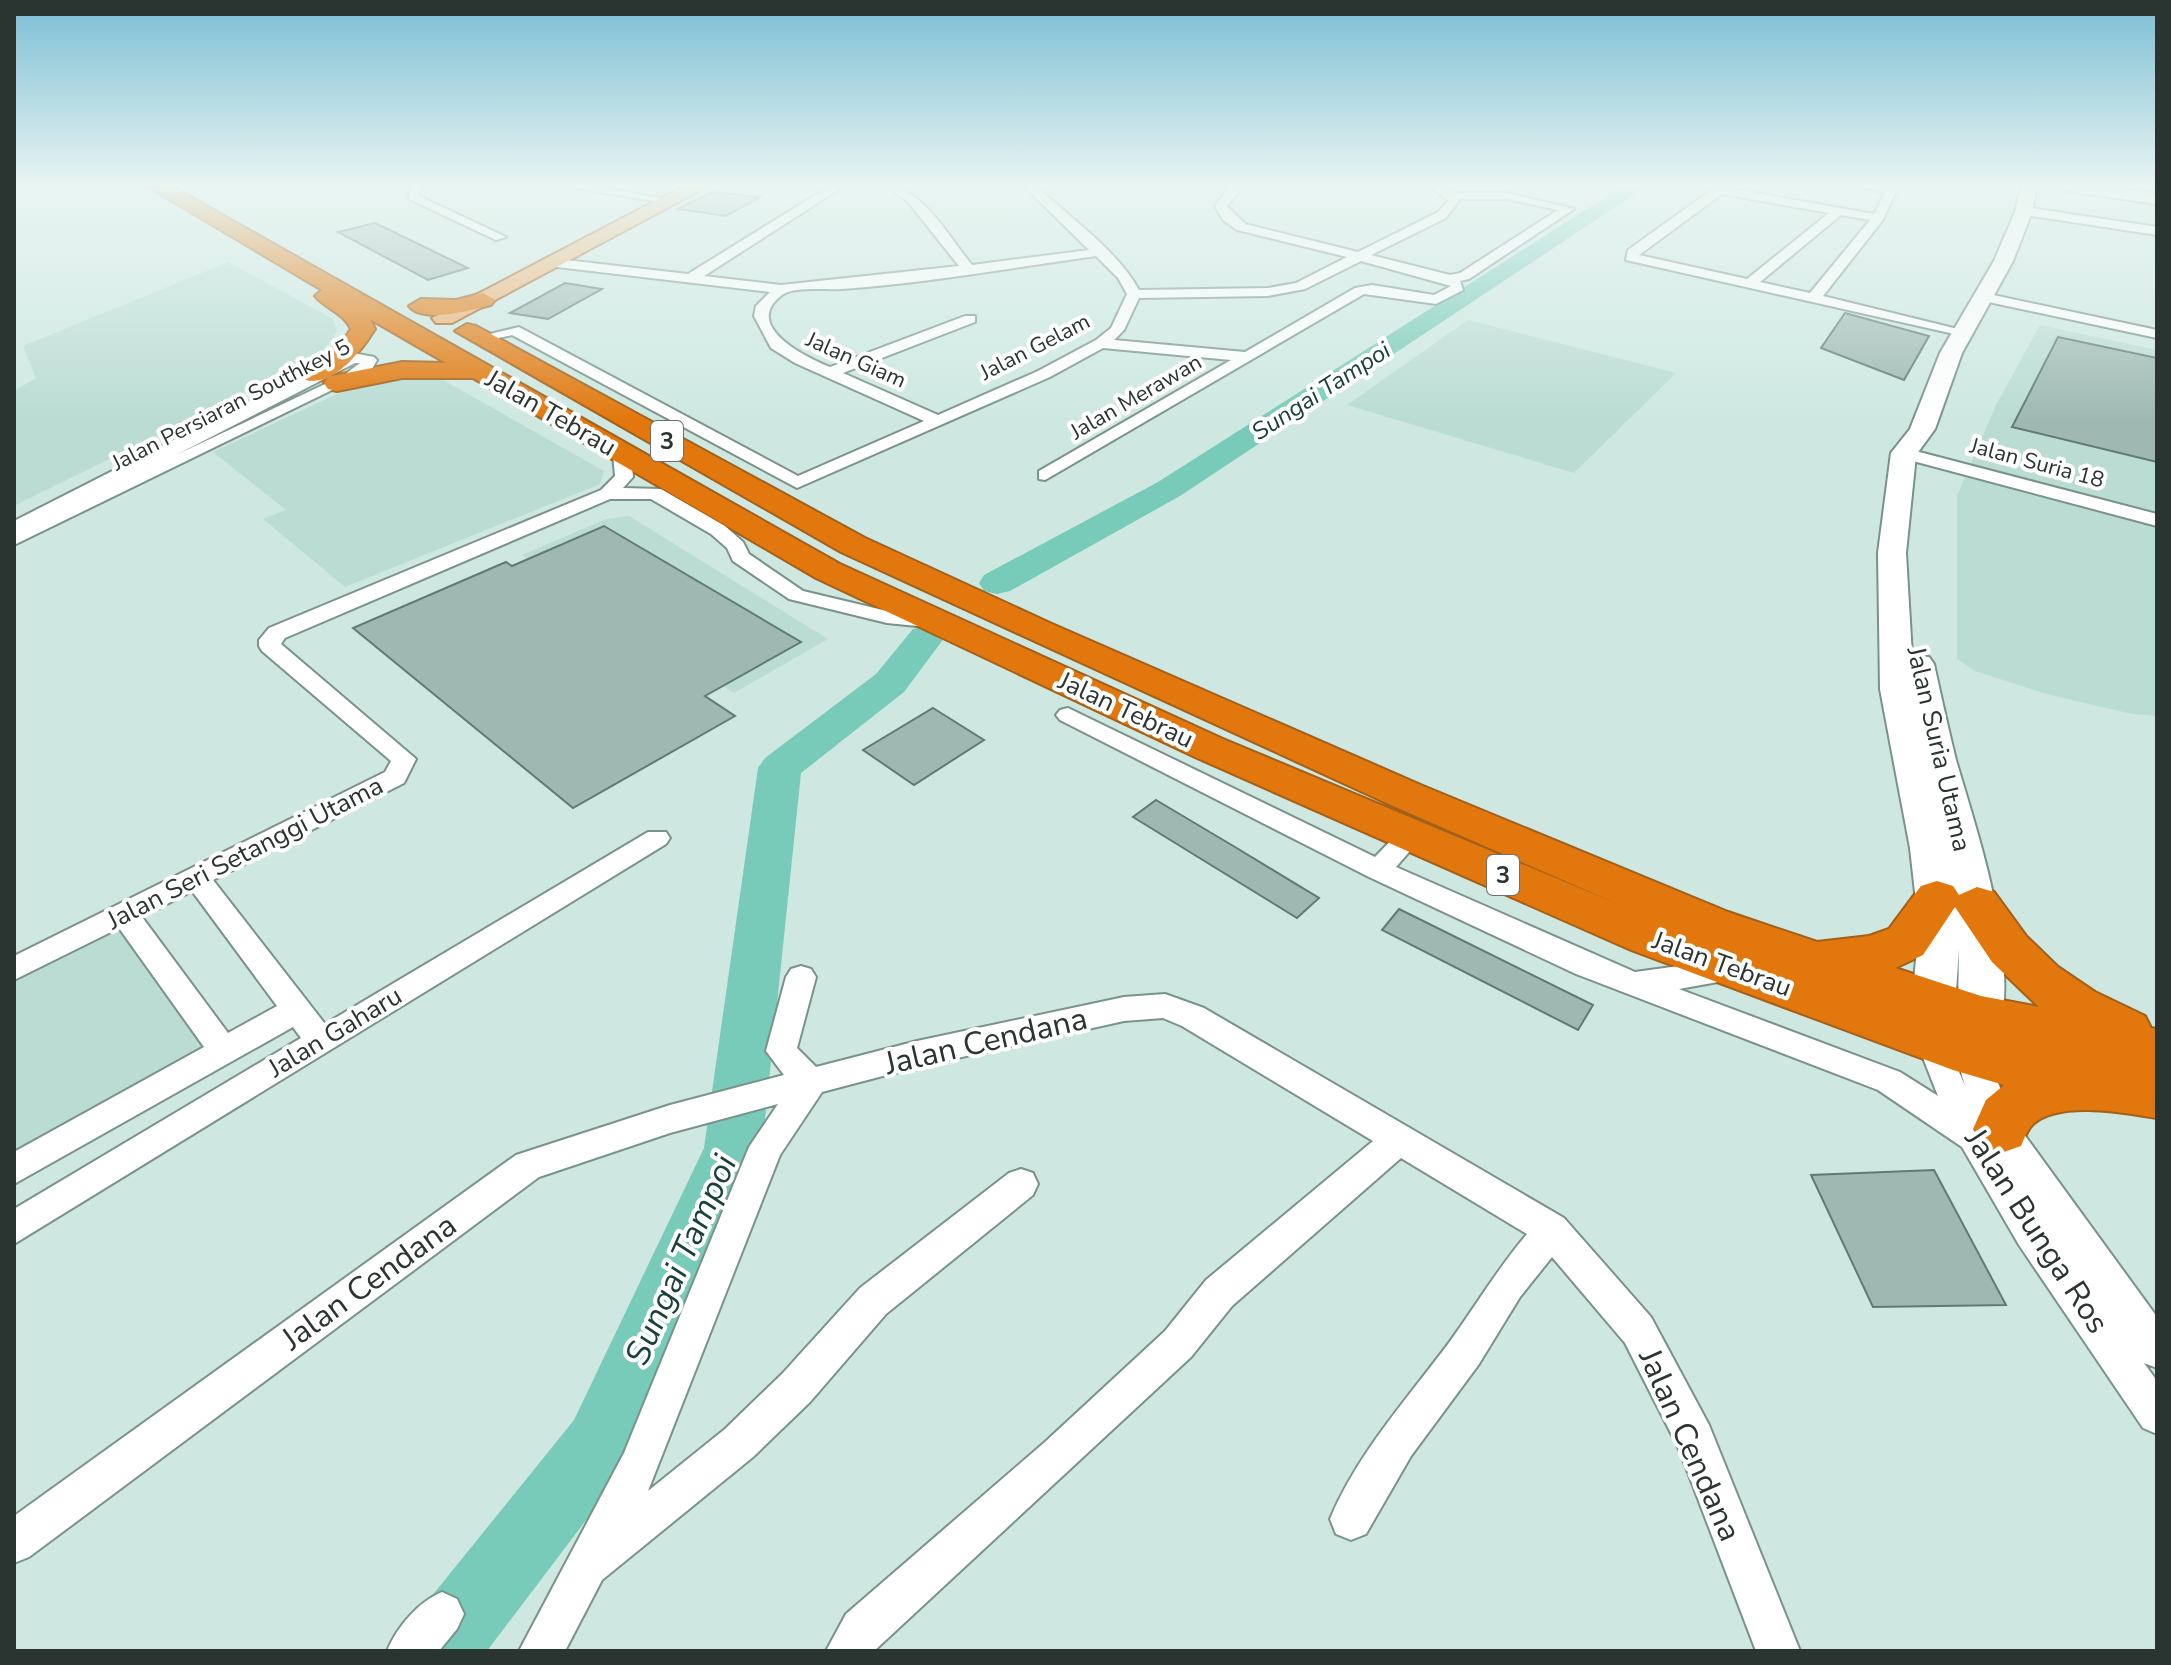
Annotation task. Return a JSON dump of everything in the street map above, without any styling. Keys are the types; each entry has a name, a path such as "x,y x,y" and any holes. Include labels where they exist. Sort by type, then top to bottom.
{"highway":[{"path":"287,264 363,324 352,346 326,379"},
{"name":"Jalan Tebrau","path":"291,264 386,320 458,325 537,405 622,454 654,483 937,622 1196,760 1411,835 1648,937 1733,970 1955,1028 2157,1051"},
{"name":"Jalan Tebrau","path":"394,291 853,545 1026,626 1408,796 1711,925 1807,958 1955,1028 2096,1086 2157,1095"},
{"path":"386,320 458,325"},
{"path":"326,379 422,369 458,325"},
{"path":"458,325 435,336 526,387 537,405"},
{"path":"1807,958 1886,953 1916,936 1957,901 2021,966 2052,992 2089,1013 2157,1042"},
{"path":"1988,1133 2019,1102 2096,1086"}],"main road":[{"path":"458,325 544,275 555,264"},
{"name":"Jalan Suria Utama","path":"1955,1028 1982,962 1957,901 1938,760 1910,627 1915,451 1945,367 1999,264"}],"street":[{"path":"561,264 781,289 854,284 1015,264"},
{"path":"688,280 714,264"},
{"path":"964,264 969,270"},
{"path":"1112,264 1134,294 1268,292 1300,286 1345,264"},
{"path":"1385,264 1458,278 1481,264"},
{"path":"1659,264 1963,332"},
{"path":"1748,285 1774,264"},
{"path":"1813,299 1841,264"},
{"name":"Jalan Merawan","path":"1045,475 1360,291 1372,289 1436,300 1458,287 1457,284"},
{"name":"Jalan Giam","path":"781,289 763,306 765,325 776,345 829,373 937,420"},
{"name":"Jalan Gelam","path":"458,325 514,330 797,483 1044,374 1101,343 1117,330 1134,294"},
{"path":"1984,297 2157,334"},
{"path":"829,373 970,319"},
{"name":"Jalan Merawan","path":"1101,343 1250,357"},
{"name":"Jalan Persiaran Southkey 5","path":"14,528 178,447 326,379"},
{"name":"Jalan Persiaran Southkey 5","path":"14,539 326,379"},
{"name":"Jalan Suria 18","path":"1915,451 2157,520"},
{"path":"607,494 624,477 622,454"},
{"name":"Jalan Seri Setanggi Utama","path":"14,969 395,777 404,759 270,646 270,640 277,633 607,494 654,483"},
{"path":"1068,715 1196,760 1378,870 1631,985 1889,1081 1988,1133"},
{"path":"1378,870 1411,835"},
{"name":"Jalan Gaharu","path":"14,1228 657,838"},
{"path":"196,877 321,1041"},
{"path":"124,914 224,1051"},
{"path":"1631,985 1733,970"},
{"path":"541,1651 639,1467 766,1147 801,1086 781,1051 801,977"},
{"name":"Jalan Cendana","path":"14,1542 528,1166 670,1119 917,1054 1124,1009 1165,1006 1193,1017 1552,1230 1638,1330 1695,1439 1778,1651"},
{"path":"14,1169 296,1010"},
{"name":"Jalan Bunga Ros","path":"1955,1028 1982,1089 1988,1133 2008,1193 2157,1414"},
{"name":"Jalan Bunga Ros","path":"1955,1028 1949,1090 1988,1133 2157,1349"},
{"path":"848,1651 862,1630 1059,1456 1178,1344 1219,1293 1398,1140"},
{"path":"584,1571 739,1443 796,1388 873,1301 933,1249 1021,1184"},
{"path":"1351,1519 1397,1442 1466,1351 1507,1285 1552,1230"},
{"path":"409,1651 442,1614"}],"shaded area":[{"path":"224,264 231,264 333,319 337,331 321,354 14,506 14,391 36,378 23,346"},
{"path":"1468,320 1676,373 1574,473 1347,405"},
{"path":"2040,325 2157,350 2157,716 2132,714 2050,695 1975,671 1957,659 1957,496 1996,405"},
{"path":"438,377 604,471 600,484 345,587 263,519 286,510 213,452 365,381"},
{"path":"629,516 828,639 734,693 522,555 606,519"},
{"path":"115,925 207,1052 14,1160 14,976"}],"building":[{"path":"397,264 459,264 468,268 428,280"},
{"path":"565,283 602,289 548,319 510,313"},
{"path":"1845,313 1929,336 1904,380 1821,348"},
{"path":"2058,337 2157,358 2157,462 2012,427"},
{"path":"604,526 801,642 705,696 735,716 573,808 353,628 506,562 512,566"},
{"path":"933,708 984,740 914,785 863,750"},
{"path":"1156,800 1319,898 1297,918 1133,817"},
{"path":"1399,909 1593,1005 1578,1030 1382,930"},
{"path":"1934,1170 2006,1305 1873,1307 1811,1175"}],"waterway":[{"name":"Sungai Tampoi","path":"997,583 1169,489 1517,264"},
{"name":"Sungai Tampoi","path":"438,1651 599,1445 733,1148 780,768 890,683 926,637"}]}
